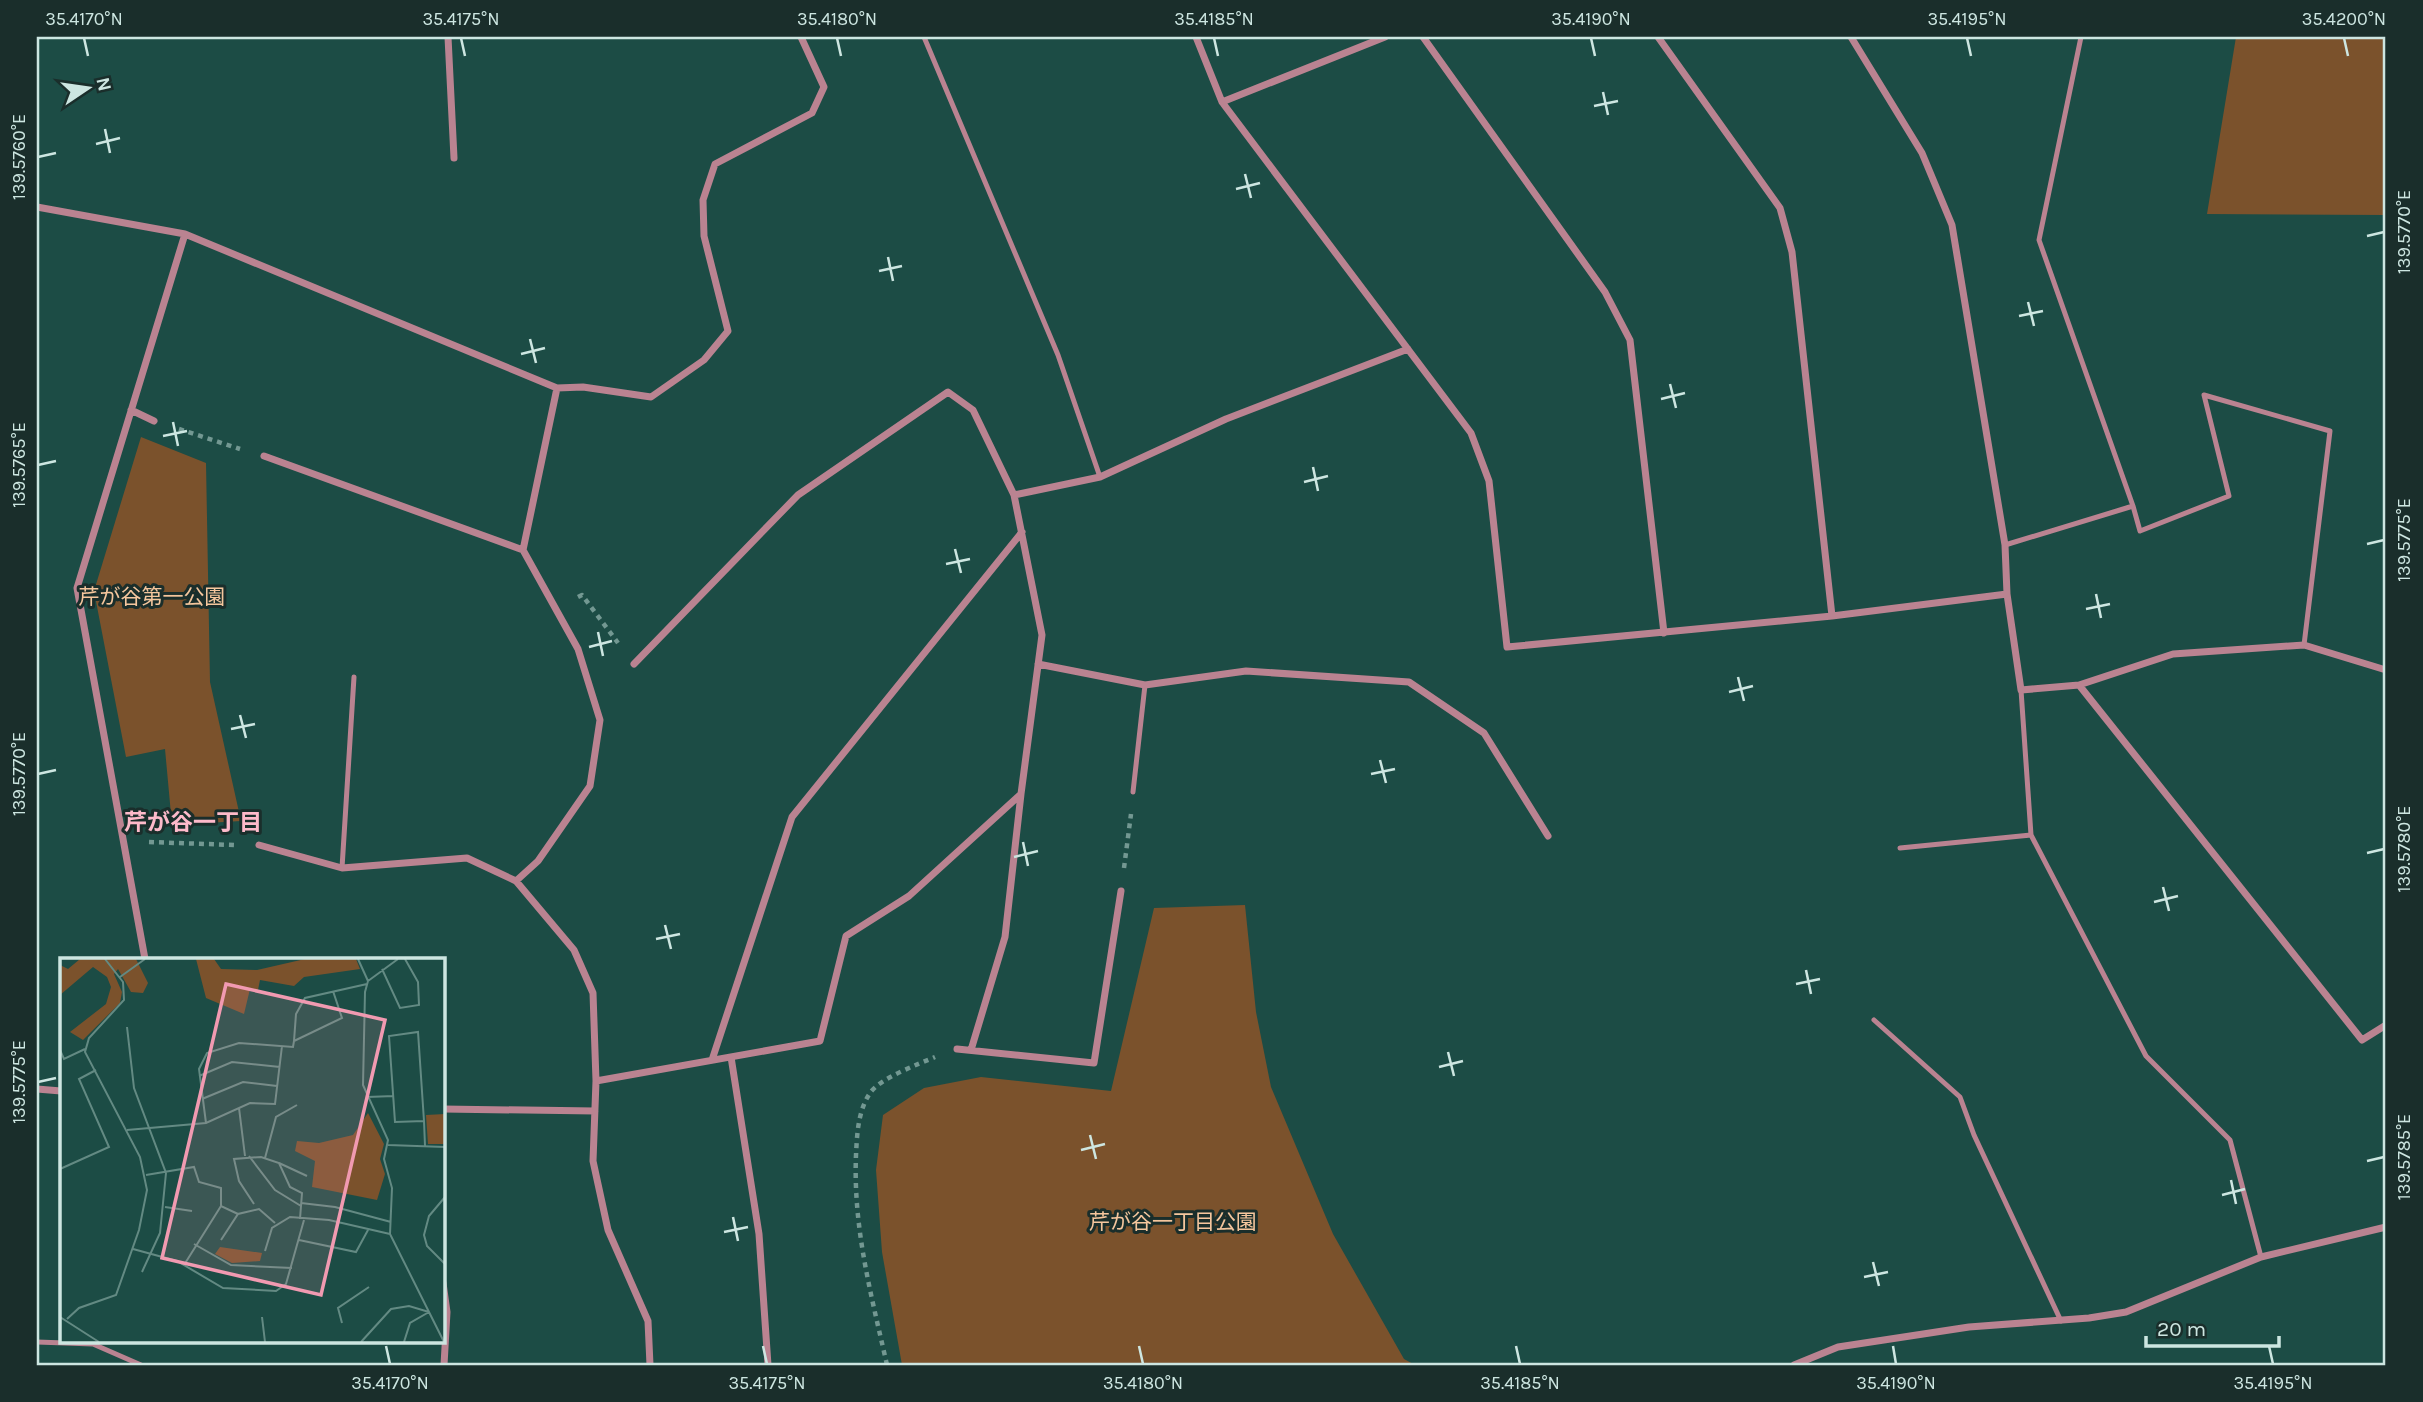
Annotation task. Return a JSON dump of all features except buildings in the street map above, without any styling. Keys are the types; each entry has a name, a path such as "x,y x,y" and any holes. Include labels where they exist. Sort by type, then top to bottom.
{"street":[{"path":"448,37 454,158"},
{"path":"37,207 185,234 556,388 583,387 651,397 705,360 728,331 704,236 703,200 715,164 812,113 824,87 801,37"},
{"path":"1196,37 1222,102 1471,433 1489,481 1507,647 1832,616 2007,594"},
{"path":"1222,102 1385,37"},
{"path":"1423,37 1605,292 1630,340 1664,633"},
{"path":"1658,37 1780,208 1792,252 1832,616"},
{"path":"1852,37 1922,153 1952,225 2005,545 2007,594 2021,690 2079,685 2173,654 2304,645 2386,670"},
{"path":"145,958 77,588 185,234"},
{"path":"1014,495 1100,477 1226,419 1408,349"},
{"path":"516,881 538,861 590,786 600,720 578,649 523,550 556,388"},
{"path":"634,664 798,495 948,392 973,410 1014,495 1042,635 1005,937 971,1050"},
{"path":"131,410 154,421"},
{"path":"264,456 523,550"},
{"path":"712,1060 793,817 1022,532"},
{"path":"1038,664 1145,685 1246,671 1409,682 1484,733 1548,836"},
{"path":"2079,685 2362,1040 2386,1025"},
{"path":"596,1081 820,1041 846,936 909,896 1021,793"},
{"path":"259,845 342,868 467,859 516,881 574,950 593,993 596,1081 593,1161 608,1230 648,1321 650,1365"},
{"path":"957,1049 1094,1063 1121,891"},
{"path":"730,1057 759,1234 768,1365"},
{"path":"37,1088 60,1091"},
{"path":"444,1109 595,1111"},
{"path":"1794,1365 1839,1347 1969,1327 2061,1321 2126,1312 2261,1257 2386,1227"},
{"path":"444,1290 447,1312 444,1365"}],"lane":[{"path":"924,37 1058,355 1100,477"},
{"path":"2081,37 2039,240 2140,531 2229,496 2204,395 2330,431 2304,645"},
{"path":"2005,545 2133,506"},
{"path":"342,868 354,677"},
{"path":"1133,792 1145,685"},
{"path":"2021,690 2031,835 2146,1055 2230,1140 2261,1257"},
{"path":"1900,848 2031,835"},
{"path":"1874,1020 1960,1097 1974,1135 2061,1321"},
{"path":"37,1342 93,1345 141,1365"}],"path":[{"path":"154,421 264,456"},
{"path":"582,595 634,664"},
{"path":"1121,891 1131,816"},
{"path":"123,842 259,845"},
{"path":"887,1365 864,1266 855,1194 859,1119 871,1091 902,1071 957,1049"}],"green space":[{"path":"2236,37 2386,37 2386,215 2207,214"},
{"name":"芹が谷第一公園","path":"141,437 206,463 210,682 241,821 172,825 165,749 126,757 94,591"},
{"name":"芹が谷一丁目公園","path":"1245,905 1256,1012 1271,1087 1333,1234 1404,1359 1415,1365 902,1365 882,1252 876,1170 883,1115 924,1088 981,1077 1111,1091 1154,908"}],"district":[{"name":"芹が谷一丁目","path":"193,822"}]}
